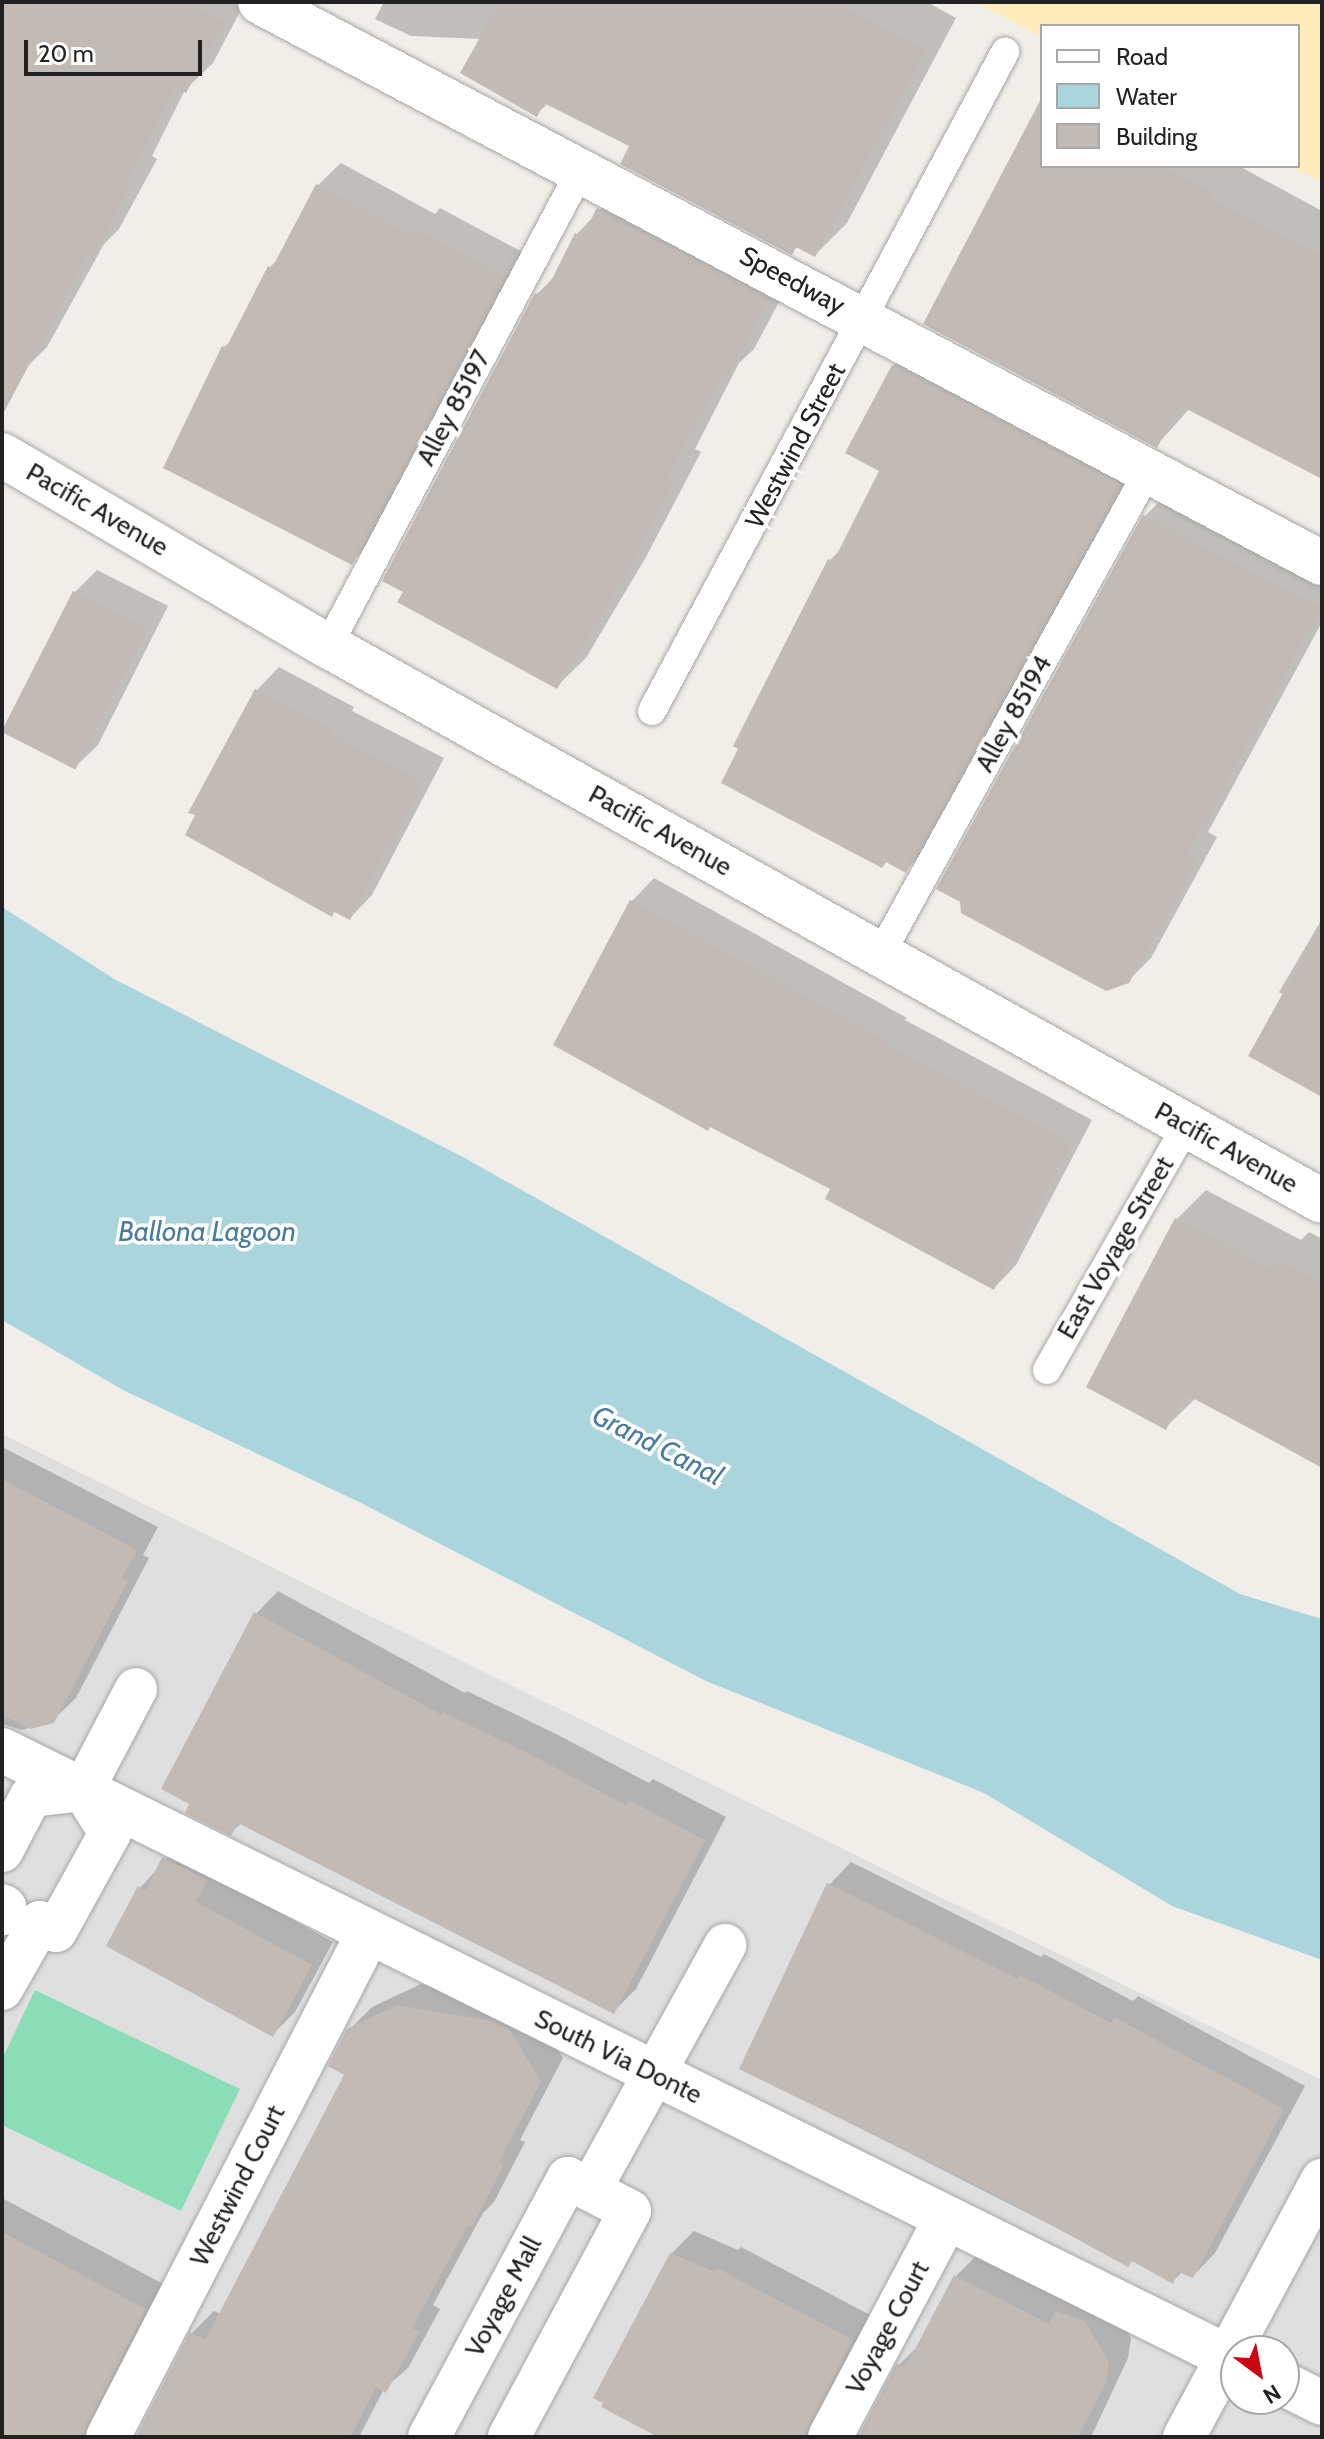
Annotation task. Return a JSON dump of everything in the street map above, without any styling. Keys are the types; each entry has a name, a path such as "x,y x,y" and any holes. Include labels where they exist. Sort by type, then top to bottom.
{"street":[{"name":"Speedway","path":"260,2 307,13 581,170 1147,473 1322,563"},
{"name":"Pacific Avenue","path":"2,455 328,646 1322,1201"},
{"path":"83,1790 136,1689"},
{"name":"South Via Donte","path":"2,1750 1220,2354"},
{"path":"2,1851 31,1796 83,1790"},
{"path":"2,1989 40,1922 56,1931 110,1833 83,1790"},
{"path":"2,1905 5,1907 2,1914"},
{"name":"Westwind Court","path":"108,2437 368,1934"},
{"path":"590,2190 725,1945"},
{"name":"Voyage Mall","path":"429,2437 568,2178 630,2211 509,2437"},
{"path":"1243,2335 1322,2180"},
{"name":"Voyage Court","path":"830,2437 946,2219"},
{"path":"1184,2437 1220,2377"},
{"path":"1300,2392 1322,2403"}],"lane":[{"name":"Westwind Street","path":"652,711 1005,52"},
{"name":"Alley 85197","path":"328,646 581,170"},
{"name":"Alley 85194","path":"880,955 1147,473"},
{"name":"East Voyage Street","path":"1047,1370 1186,1126"}],"shaded area":[{"path":"2,1434 936,1895 1322,2080 1322,2437 2,2437"}],"sand":[{"path":"975,2 1322,2 1322,182 1296,168 1300,168 1300,24 1040,24 1040,36"}],"green space":[{"path":"35,1990 240,2089 181,2211 2,2125 2,2059"}],"water":[{"name":"Ballona Lagoon","path":"2,907 116,980 463,1157 1240,1594 1322,1619 1322,1960 1172,1906 984,1793 706,1681 359,1502 123,1390 2,1320"}],"building":[{"path":"2,2 187,2 225,22 186,93 175,87 126,184 131,186 92,258 87,255 2,416"},
{"path":"500,2 834,2 926,50 815,257 796,247 792,255 620,164 629,146 544,103 537,117 460,73"},
{"path":"1040,101 1040,168 1166,168 1213,192 1210,198 1322,256 1322,479 1179,405 1157,448 923,324"},
{"path":"316,184 413,236 416,229 505,277 352,565 163,468 222,346 226,348 268,266 272,268"},
{"path":"597,208 768,299 726,379 720,377 668,478 674,481 618,588 557,689 397,602 403,592 382,581 535,293 543,297 575,233 582,237"},
{"path":"892,365 1121,485 906,873 886,862 882,868 721,783 738,749 733,746 828,559 833,562 879,471 845,453"},
{"path":"1143,515 1321,608 1187,855 1196,859 1159,930 1129,983 1106,991 961,913 960,902 936,889"},
{"path":"73,591 147,629 75,769 2,732"},
{"path":"255,689 333,730 331,734 423,781 350,920 334,912 332,917 185,835 195,815 188,813"},
{"path":"630,900 885,1040 884,1043 1071,1143 994,1290 825,1199 830,1189 710,1127 708,1131 553,1045"},
{"path":"1322,923 1322,1097 1248,1056"},
{"path":"1175,1218 1273,1270 1279,1260 1322,1283 1322,1467 1185,1394 1166,1430 1086,1387"},
{"path":"2,1479 137,1550 122,1578 128,1581 54,1723 30,1729 2,1715"},
{"path":"254,1612 442,1715 443,1712 626,1805 629,1800 705,1840 614,2014 238,1823 231,1836 185,1813 189,1804 161,1789"},
{"path":"162,1857 208,1880 196,1902 312,1965 273,2037 106,1946 138,1886 146,1890"},
{"path":"827,1883 1018,1979 1020,1975 1111,2023 1114,2017 1284,2109 1193,2278 1178,2272 1173,2284 1132,2261 1128,2267 998,2196 739,2069"},
{"path":"397,2005 492,2021 509,2029 541,2081 499,2162 504,2165 472,2227 468,2225 412,2328 419,2332 386,2393 376,2387 350,2437 136,2437 190,2332 205,2340 344,2075 328,2066 347,2029"},
{"path":"2,2232 146,2309 83,2437 2,2437"},
{"path":"670,2253 715,2272 717,2268 853,2340 805,2437 658,2437 601,2407 603,2403 593,2398"},
{"path":"954,2275 1049,2324 1056,2311 1084,2321 1109,2361 1106,2382 1078,2437 858,2437 897,2363 904,2367 913,2353"}],"water label":[{"name":"Grand Canal","path":"658,1445"}]}
